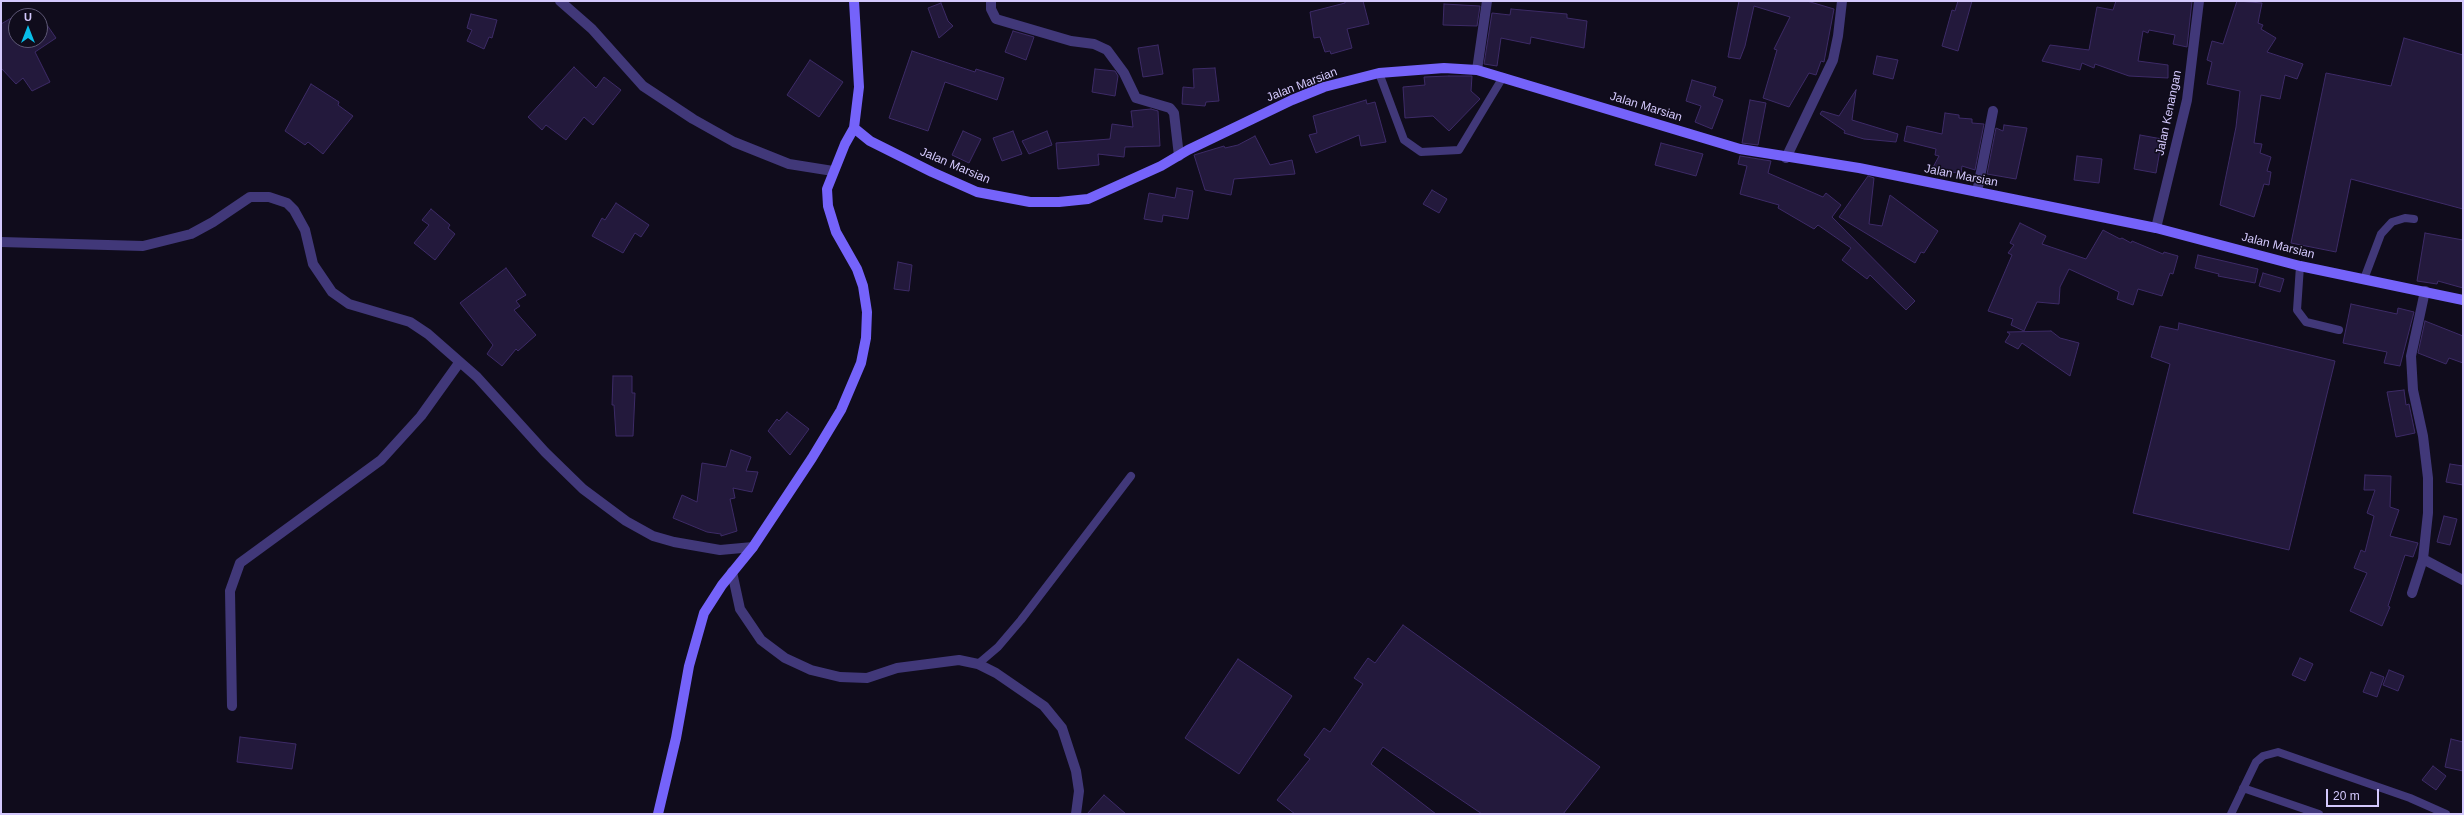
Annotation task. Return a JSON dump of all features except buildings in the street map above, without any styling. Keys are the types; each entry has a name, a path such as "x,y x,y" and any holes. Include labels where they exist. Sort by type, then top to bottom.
{"street":[{"path":"560,1 592,29 643,86 692,119 734,142 789,164 833,171"},
{"path":"658,814 697,632 704,613 732,572 754,548 825,437 840,410 861,363 866,338 867,312 863,286 857,269 836,232 828,206 827,189 833,171 854,128 859,87 854,1"},
{"path":"991,1 991,9 996,19 1070,40 1094,44 1107,50 1124,73 1136,98 1170,108 1174,113 1179,156"},
{"path":"1477,70 1487,1"},
{"path":"1786,158 1833,60 1838,36 1842,1"},
{"name":"Jalan Kenangan","path":"2156,228 2187,100 2199,1"},
{"name":"Jalan Marsian","path":"854,128 870,141 971,189 1030,202 1088,199 1161,166 1292,100 1324,87 1378,73 1444,68 1477,70 1503,76 1740,149 1786,158 1859,168 2156,228 2300,266 2463,300"},
{"path":"1977,192 1993,111"},
{"path":"1,242 143,246 192,234 250,197 268,197 287,203 294,210 305,230 313,264 332,292 349,304 410,322 428,334 459,363 477,377 545,452 583,490 626,521 653,536 674,542 720,550 754,548"},
{"path":"2412,593 2423,559 2428,513 2428,478 2423,436 2411,372 2410,356 2425,291"},
{"path":"232,706 230,591 240,563 381,460 421,416 459,363"},
{"path":"2423,559 2463,580"},
{"path":"732,572 740,609 760,640 785,658 811,670 840,678 867,678 897,668 959,660 978,664 996,672 1044,706 1062,728 1076,771 1079,790 1076,814"}],"lane":[{"path":"1378,73 1404,140 1421,152 1459,150 1503,76"},
{"path":"2364,279 2381,234 2392,222 2405,218 2414,219"},
{"path":"2300,266 2297,310 2306,322 2339,330"},
{"path":"978,664 998,647 1021,620 1131,476"},
{"path":"2231,814 2243,788 2260,759 2263,756 2278,752 2410,798 2446,814"},
{"path":"2243,788 2319,814"}]}
